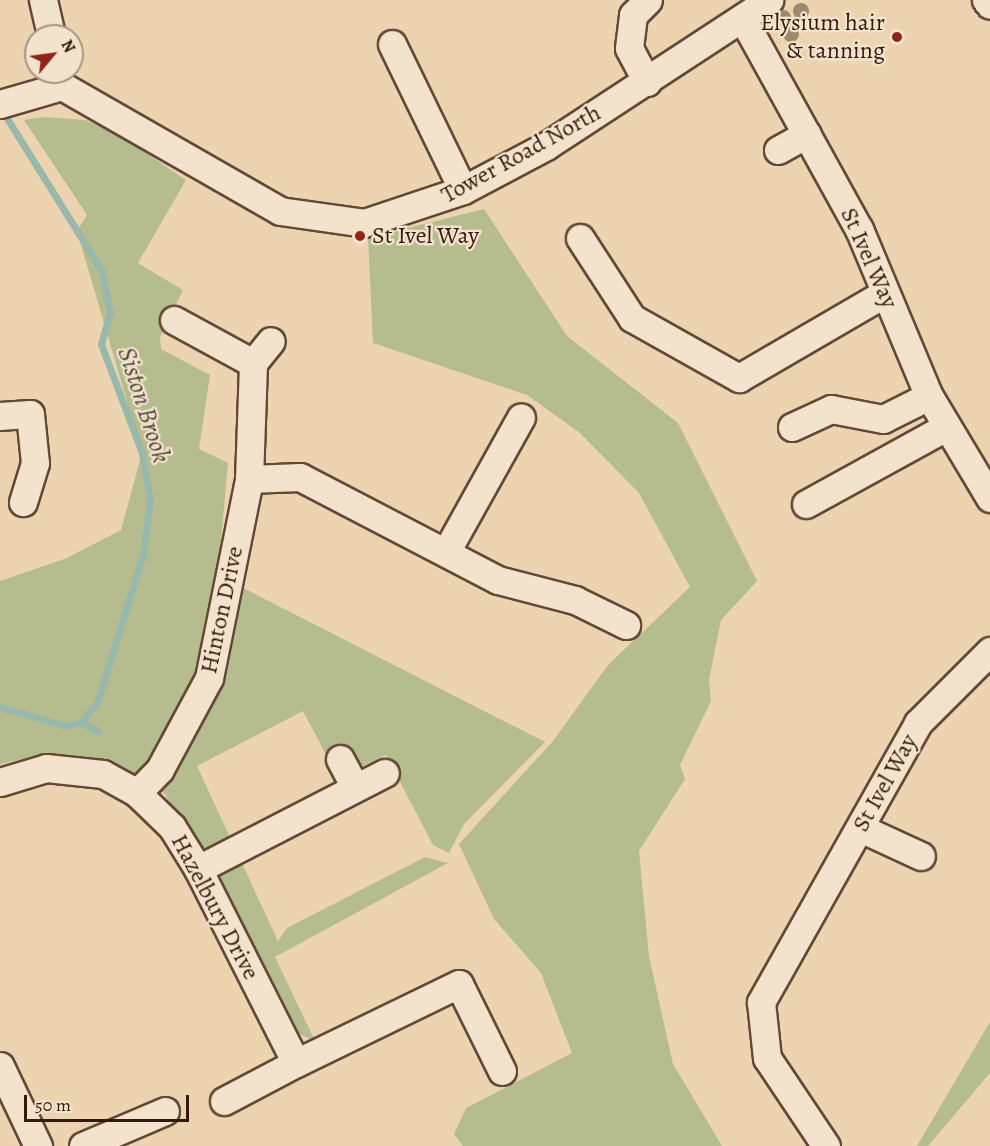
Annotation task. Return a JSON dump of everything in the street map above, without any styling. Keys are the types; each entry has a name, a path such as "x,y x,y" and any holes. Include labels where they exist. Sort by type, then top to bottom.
{"street":[{"path":"43,0 48,24"},
{"path":"647,82 629,48 633,15 648,0"},
{"name":"Tower Road North","path":"69,84 255,200 307,219 364,223 463,190 647,82 744,21 770,0"},
{"path":"986,0 990,5"},
{"name":"St Ivel Way","path":"744,21 859,229 928,396 990,498"},
{"path":"392,44 463,190"},
{"path":"10,101 49,84"},
{"path":"778,150 807,134"},
{"path":"580,238 632,318 739,378 885,293"},
{"path":"174,320 253,363 271,341"},
{"name":"Hinton Drive","path":"137,793 160,769 209,678 249,478 253,363"},
{"path":"792,427 831,409 883,419 928,396"},
{"path":"0,416 30,414 35,463 23,502"},
{"path":"446,552 521,417"},
{"path":"806,504 946,427"},
{"path":"249,478 300,477 498,580 575,600 626,625"},
{"name":"St Ivel Way","path":"826,1146 766,1058 761,1038 761,1002 918,723 990,651"},
{"path":"340,759 355,787"},
{"name":"Hazelbury Drive","path":"0,782 46,768 103,774 137,793 172,827 198,868 296,1063"},
{"path":"198,868 385,773"},
{"path":"860,828 921,856"},
{"path":"224,1101 296,1063 459,984 502,1071"},
{"path":"0,1066 38,1146"},
{"path":"83,1146 165,1111"}],"green space":[{"path":"44,117 85,120 113,131 186,180 138,263 183,290 160,337 161,349 210,375 199,449 228,463 218,575 545,742 464,824 449,853 433,845 386,755 358,768 330,762 303,711 197,766 278,941 287,928 425,857 448,863 275,957 315,1041 288,1029 165,794 127,769 81,758 40,755 0,764 0,581 67,558 121,530 142,453 77,231 87,215 24,120"},
{"path":"484,209 567,336 678,423 757,581 721,620 709,680 711,701 680,765 685,779 639,851 649,956 673,1064 722,1146 463,1146 454,1134 466,1108 572,1053 541,973 494,919 459,844 553,741 608,665 690,587 639,493 580,433 527,395 373,343 368,238"},
{"path":"990,1022 990,1073 928,1146 917,1146"}],"waterway":[{"name":"Siston Brook","path":"0,707 67,726 81,722 97,703 143,554 150,500 142,453 101,344 110,313 102,271 1,109"},
{"path":"81,722 98,731"}],"place":[{"name":"Elysium hair & tanning","path":"897,37"},
{"name":"St Ivel Way","path":"360,236"}]}
